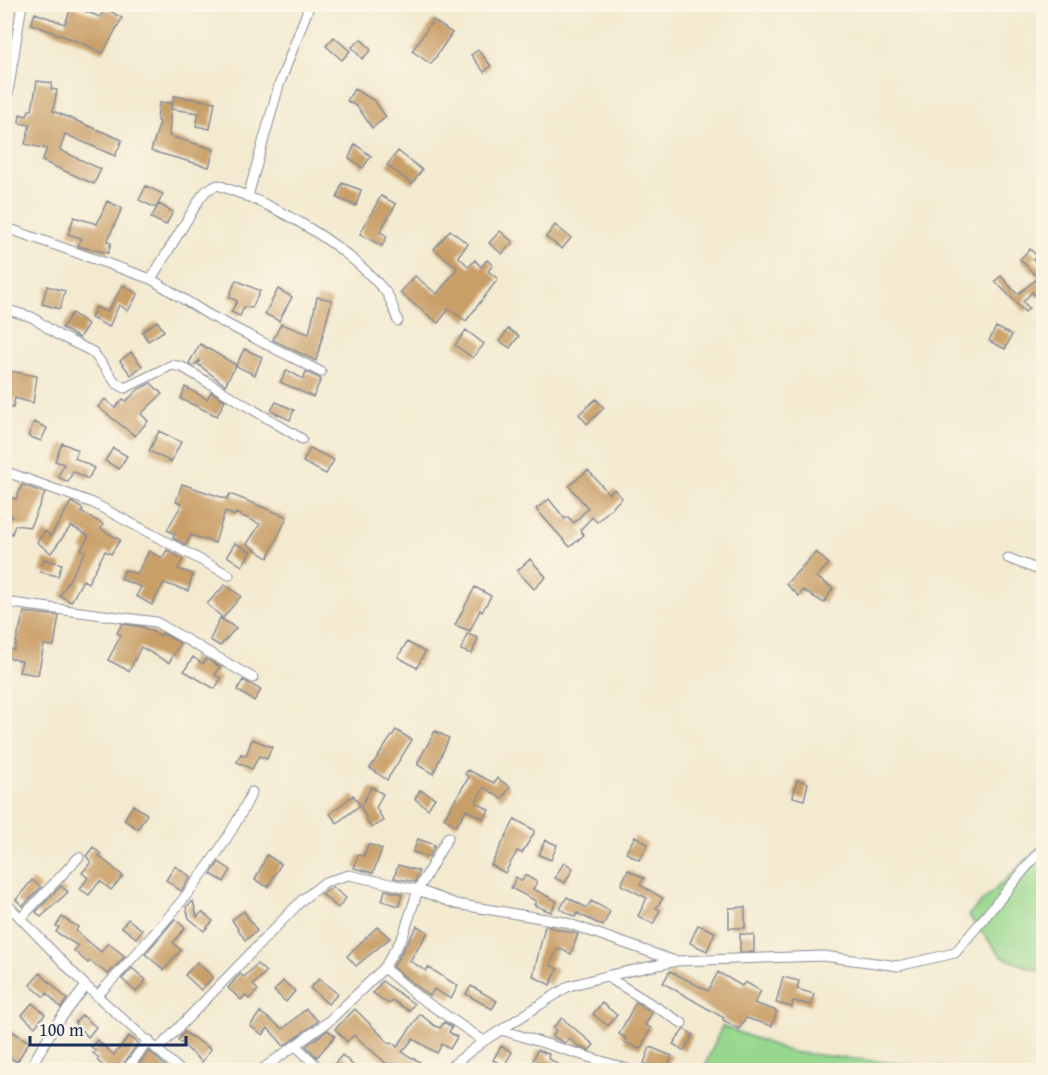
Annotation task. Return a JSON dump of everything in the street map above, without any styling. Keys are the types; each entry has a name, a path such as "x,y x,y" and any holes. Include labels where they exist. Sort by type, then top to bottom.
{"street":[{"path":"4,118 22,4"},
{"path":"248,196 279,85 310,4"},
{"path":"151,279 207,190 218,185 248,196 309,228 387,292 398,321"},
{"path":"4,227 151,279 209,315 321,372"},
{"path":"4,309 32,317 58,335 93,352 116,383 125,388 172,366 182,367 302,439"},
{"path":"4,471 93,503 228,575"},
{"path":"1008,558 1044,572"},
{"path":"4,602 156,622 253,678"},
{"path":"97,996 156,934 240,819 252,792"},
{"path":"261,1071 328,1022 384,968 403,936 418,890 448,837"},
{"path":"446,1071 484,1041 570,986 606,976 677,961 823,956 898,966 955,953 1044,846"},
{"path":"21,918 79,857"},
{"path":"158,1049 302,900 325,882 350,875 418,890 456,904 564,922 677,961"},
{"path":"4,901 86,986 149,1040 180,1071"},
{"path":"384,968 416,995 484,1041"},
{"path":"606,976 682,1023"},
{"path":"28,1071 54,1027 86,986"},
{"path":"502,1030 630,1071"},
{"path":"126,1071 149,1040"},
{"path":"295,1045 321,1071"}],"green space":[{"path":"1043,844 1043,973 1002,957 968,915"},
{"path":"722,1026 791,1052 956,1070 703,1070"}],"building":[{"path":"72,6 100,17 105,8 122,18 103,53 31,24 35,13 65,24"},
{"path":"433,20 452,33 431,64 412,51"},
{"path":"334,37 350,51 342,60 326,46"},
{"path":"361,39 371,50 362,59 352,47"},
{"path":"478,50 491,66 484,72 471,55"},
{"path":"37,81 52,83 51,89 57,90 53,111 122,140 115,156 65,134 60,150 101,169 94,184 42,161 47,149 25,144 30,125 19,123 20,114 27,116 29,110 32,110"},
{"path":"354,89 375,101 386,117 372,128 358,107 347,101"},
{"path":"174,96 215,102 210,129 196,126 199,113 171,109"},
{"path":"159,103 171,103 169,136 214,149 209,167 151,151 160,122 157,121"},
{"path":"355,144 371,156 363,168 349,158"},
{"path":"398,151 422,170 412,184 387,165"},
{"path":"342,183 361,190 356,206 337,198"},
{"path":"146,186 163,194 156,208 139,200"},
{"path":"381,196 396,204 380,232 387,236 382,246 360,234"},
{"path":"107,201 122,208 107,242 111,243 108,253 78,246 81,238 68,234 74,217 97,224"},
{"path":"159,204 173,212 166,225 151,218"},
{"path":"555,225 571,238 562,249 546,237"},
{"path":"450,230 468,244 458,256 469,267 475,260 481,267 487,260 493,265 488,271 498,279 466,321 449,309 438,323 400,293 415,276 437,294 454,273 457,267 434,249"},
{"path":"500,231 513,242 502,254 489,243"},
{"path":"1030,249 1037,256 1033,260 1044,269 1044,284 1041,287 1044,292 1036,297 1032,292 1023,302 1029,308 1025,312 995,281 1001,276 1016,293 1019,293 1038,278 1020,259"},
{"path":"236,280 260,291 252,308 244,307 240,316 231,312 237,301 229,297"},
{"path":"123,285 138,294 128,311 119,305 109,327 91,318 96,307 107,312"},
{"path":"47,286 65,291 60,309 42,304"},
{"path":"278,289 292,297 279,321 265,314"},
{"path":"317,297 332,300 316,361 273,340 281,324 309,334"},
{"path":"72,313 88,324 79,338 62,328"},
{"path":"157,321 164,331 148,341 142,332"},
{"path":"996,327 1012,335 1005,349 989,341"},
{"path":"508,329 519,336 510,348 500,341"},
{"path":"466,330 484,344 473,358 455,345"},
{"path":"200,344 236,365 225,385 198,364 200,360 193,366 189,363"},
{"path":"244,349 262,357 255,375 236,366"},
{"path":"131,352 142,366 131,375 120,361"},
{"path":"4,370 37,376 33,403 15,398 13,408 4,406"},
{"path":"287,370 303,379 306,372 321,379 313,397 280,382"},
{"path":"151,383 162,394 141,414 148,421 135,436 98,407 105,399 115,408 123,399 126,401 139,389"},
{"path":"185,387 207,399 211,392 225,400 217,416 181,399"},
{"path":"596,399 604,408 587,424 579,414"},
{"path":"276,402 294,410 290,420 271,411"},
{"path":"34,422 47,428 41,441 28,436"},
{"path":"159,431 181,442 171,462 149,451"},
{"path":"62,443 78,450 75,458 94,468 88,479 73,471 68,482 58,477 64,464 55,461"},
{"path":"113,448 127,456 119,469 105,461"},
{"path":"310,448 334,460 326,474 303,462"},
{"path":"588,470 609,494 614,489 622,498 597,522 592,517 580,530 584,535 570,547 536,509 549,499 565,519 568,517 574,523 588,508 569,486"},
{"path":"182,484 227,499 230,494 287,517 268,558 247,544 260,524 236,513 234,516 225,511 215,543 191,535 186,545 173,538 175,534 167,530 182,504 176,502"},
{"path":"22,485 45,493 30,527 15,525 12,534 4,530 4,520 12,517 5,504 9,497 16,499"},
{"path":"71,502 83,509 81,512 103,524 101,529 120,540 111,554 105,551 88,583 83,580 71,602 60,596 85,552 81,549 89,536 71,526 51,553 37,542 45,531 51,536"},
{"path":"235,543 251,552 242,566 227,556"},
{"path":"167,550 183,559 178,569 193,574 188,591 164,583 152,605 136,596 141,587 121,579 125,570 137,574 149,551 162,558"},
{"path":"816,552 829,564 816,577 833,588 824,603 803,590 799,596 786,584"},
{"path":"44,559 62,564 58,576 40,572"},
{"path":"530,559 546,577 534,589 517,571"},
{"path":"225,585 241,596 223,618 207,604"},
{"path":"475,587 491,596 482,612 480,610 470,631 455,625"},
{"path":"24,612 59,616 54,646 44,645 38,675 19,672 22,661 4,657 4,648 14,650"},
{"path":"220,618 236,628 220,646 210,640"},
{"path":"122,624 143,627 161,636 162,633 180,643 169,663 141,647 129,671 108,660 121,635 117,633"},
{"path":"467,634 478,638 472,654 461,650"},
{"path":"407,642 425,652 417,668 398,657"},
{"path":"193,657 203,664 206,659 220,667 215,675 221,678 215,689 184,671"},
{"path":"243,680 261,690 254,701 237,690"},
{"path":"396,730 412,740 387,780 370,768"},
{"path":"435,731 449,738 433,774 418,765 418,762"},
{"path":"252,739 272,747 267,759 259,756 252,769 237,762 241,754 246,756"},
{"path":"468,770 494,783 497,778 510,787 502,799 484,787 476,802 489,810 484,819 466,810 456,826 444,818 469,777 465,774"},
{"path":"797,780 808,783 804,800 793,797"},
{"path":"371,787 383,794 376,808 384,821 371,828 361,807"},
{"path":"420,790 435,798 428,809 415,799"},
{"path":"353,795 360,805 337,823 330,814"},
{"path":"133,805 147,814 138,829 124,820"},
{"path":"515,819 534,830 534,833 522,853 517,851 505,873 491,865"},
{"path":"635,836 648,844 639,860 626,853"},
{"path":"418,839 435,845 429,857 413,852"},
{"path":"545,840 557,845 551,860 539,855"},
{"path":"368,844 382,849 373,873 354,868 358,855 364,856"},
{"path":"93,847 101,854 99,856 123,876 111,890 100,881 89,895 80,889 88,878 82,873 91,862 86,856"},
{"path":"267,855 281,864 268,887 255,880"},
{"path":"219,862 231,870 224,882 211,874"},
{"path":"564,862 573,868 565,883 555,878"},
{"path":"398,865 419,871 415,882 394,878"},
{"path":"175,866 191,877 181,891 166,880"},
{"path":"628,870 644,878 640,885 663,898 656,908 660,910 653,924 638,916 647,898 621,885"},
{"path":"525,875 537,882 533,889 557,901 551,912 534,905 536,901 511,888 516,877 522,881"},
{"path":"32,880 41,887 23,906 16,900"},
{"path":"61,886 68,892 41,917 36,912"},
{"path":"333,887 346,898 338,908 322,894"},
{"path":"385,890 402,894 399,906 382,901"},
{"path":"567,897 587,908 591,901 610,911 603,926 577,913 575,917 560,909"},
{"path":"193,901 197,917 202,912 213,921 204,931 189,918 186,907"},
{"path":"745,907 745,928 729,928 729,908"},
{"path":"244,911 257,931 245,940 232,920"},
{"path":"62,917 78,927 76,931 101,952 108,943 125,956 108,974 90,961 88,963 74,951 78,946 56,932 59,927 56,926"},
{"path":"128,919 142,930 136,938 122,927"},
{"path":"175,919 185,928 173,943 181,950 164,970 145,954"},
{"path":"698,925 715,932 707,951 690,943"},
{"path":"417,926 428,932 410,961 426,971 428,967 458,986 451,999 434,989 430,996 393,967"},
{"path":"545,926 578,934 571,954 558,948 550,965 558,969 550,985 533,976"},
{"path":"377,927 390,938 356,966 347,956"},
{"path":"740,934 754,935 754,952 740,952"},
{"path":"197,962 213,977 201,990 185,975"},
{"path":"257,964 266,972 253,985 258,990 249,999 245,995 241,1000 228,988 240,974 244,977"},
{"path":"132,968 146,980 136,992 122,979"},
{"path":"670,971 708,991 718,972 742,986 745,982 761,991 754,1003 777,1011 772,1026 746,1018 739,1029 663,983"},
{"path":"40,973 67,999 61,1008 47,993 44,997 30,985"},
{"path":"783,977 799,981 797,989 814,994 811,1005 793,1001 792,1007 776,1003"},
{"path":"319,979 338,994 328,1004 310,988"},
{"path":"283,981 295,991 286,1002 274,991"},
{"path":"382,981 414,1004 409,1011 392,1000 389,1004 373,993"},
{"path":"471,986 497,1001 492,1009 466,994"},
{"path":"636,1002 652,1013 645,1025 651,1028 640,1049 624,1042 626,1038 619,1034"},
{"path":"32,1003 45,1014 35,1027 22,1015"},
{"path":"602,1003 617,1015 608,1026 593,1014"},
{"path":"306,1009 318,1021 284,1046 268,1028 263,1035 250,1026 260,1012 283,1029"},
{"path":"355,1009 390,1044 392,1042 397,1047 420,1014 440,1028 444,1022 452,1027 449,1032 457,1037 450,1049 442,1044 437,1053 413,1039 402,1052 420,1062 415,1071 395,1071 354,1035 347,1042 335,1029"},
{"path":"82,1015 96,1027 88,1037 75,1023"},
{"path":"562,1018 594,1045 589,1050 579,1047 569,1038 565,1043 552,1036 556,1031 553,1028"},
{"path":"4,1026 29,1042 17,1062 4,1054"},
{"path":"684,1029 693,1035 684,1051 673,1044"},
{"path":"328,1030 335,1036 317,1057 306,1046"},
{"path":"184,1032 211,1049 202,1062 178,1040"},
{"path":"129,1036 138,1043 119,1071 108,1071 97,1060 99,1058 93,1053 96,1051 91,1047 97,1040 114,1055"},
{"path":"501,1046 512,1052 504,1066 493,1060"},
{"path":"650,1047 672,1056 666,1071 649,1071 651,1066 644,1063"},
{"path":"537,1050 549,1054 548,1058 569,1071 546,1071 548,1067 533,1061"},
{"path":"149,1051 160,1061 170,1071 134,1071"},
{"path":"342,1055 359,1071 328,1071"}]}
